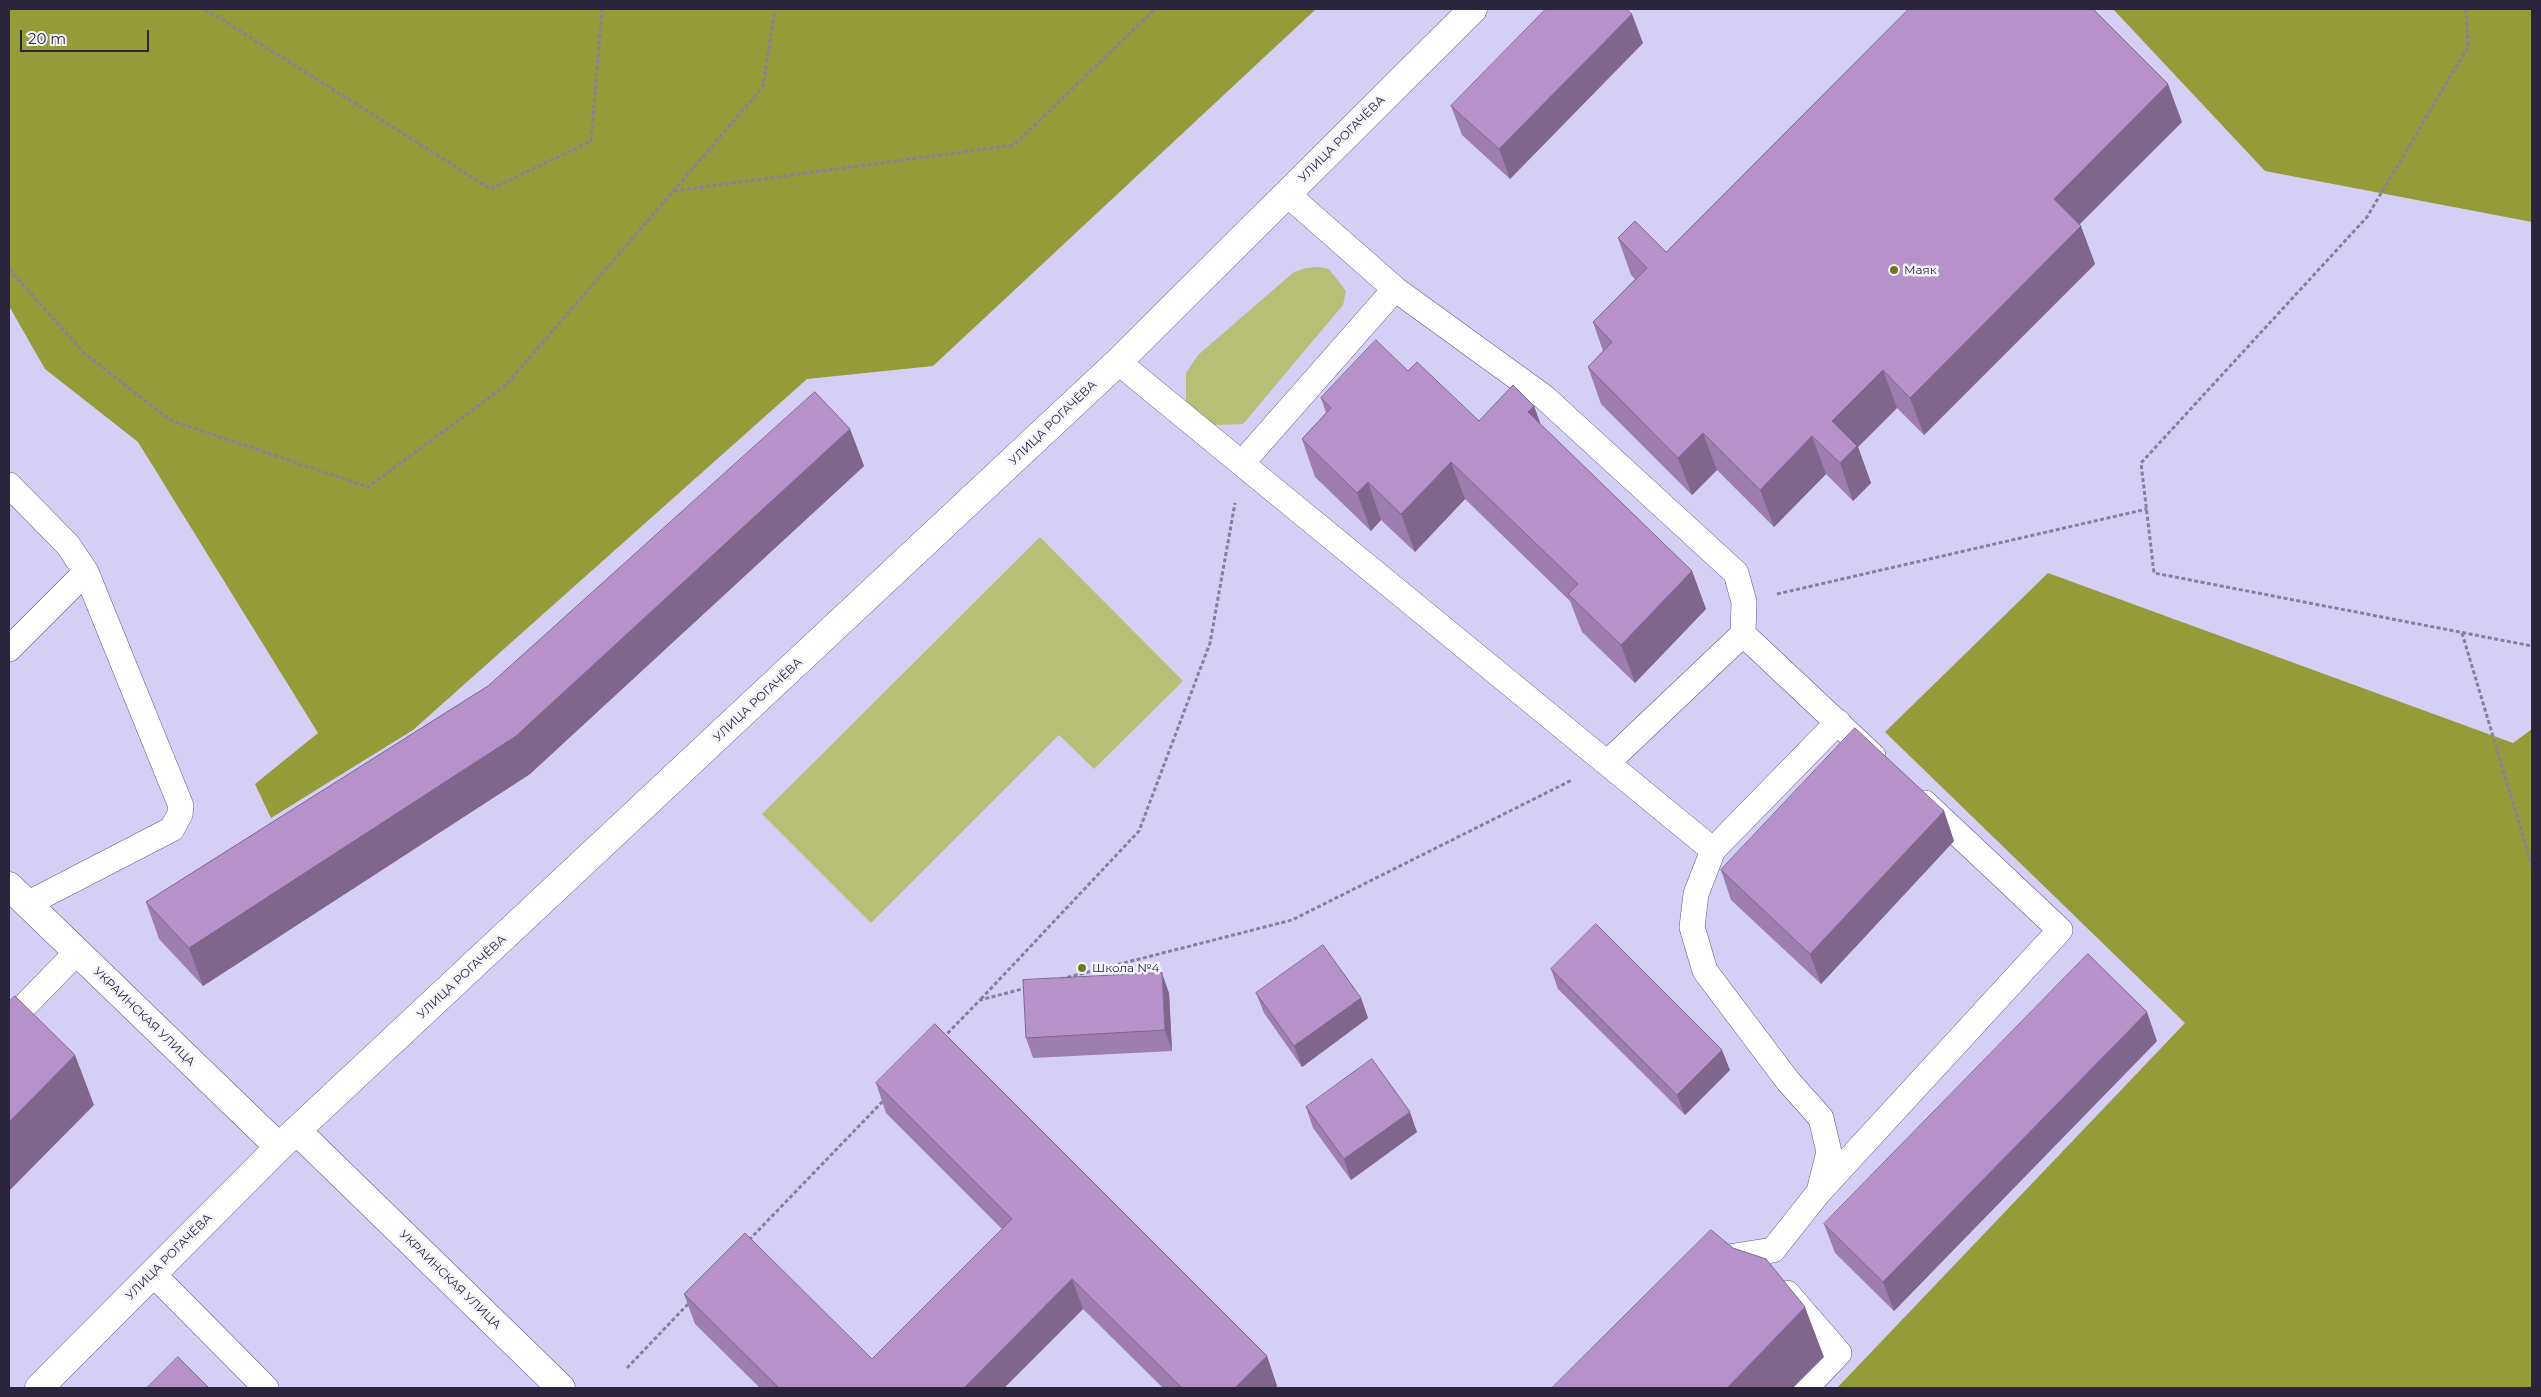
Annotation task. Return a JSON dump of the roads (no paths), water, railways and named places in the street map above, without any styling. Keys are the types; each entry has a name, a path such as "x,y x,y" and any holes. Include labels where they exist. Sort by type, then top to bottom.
{"street":[{"name":"УЛИЦА РОГАЧЁВА","path":"39,1388 288,1139 1118,362 1473,9"},
{"name":"УКРАИНСКАЯ УЛИЦА","path":"18,895 77,952 288,1139 561,1388"}],"lane":[{"path":"1287,194 1395,288 1544,397 1736,573 1744,602 1743,634 1606,763"},
{"path":"1242,463 1395,288"},
{"path":"1118,362 1713,850"},
{"path":"9,485 68,545 86,572 179,799 180,814 172,829 18,895"},
{"path":"9,649 86,572"},
{"path":"1743,634 1888,769"},
{"path":"1818,1192 1829,1152 1821,1118 1788,1081 1705,971 1692,927 1696,894 1713,850 1838,722"},
{"path":"1695,1268 1722,1256 1773,1250 1818,1192 2060,930 1910,789"},
{"path":"9,1022 77,952"},
{"path":"1752,1252 1839,1353 1806,1388"},
{"path":"153,1274 266,1388"}],"place":[{"name":"Маяк","path":"1894,270"},
{"name":"Школа №4","path":"1082,968"}]}
